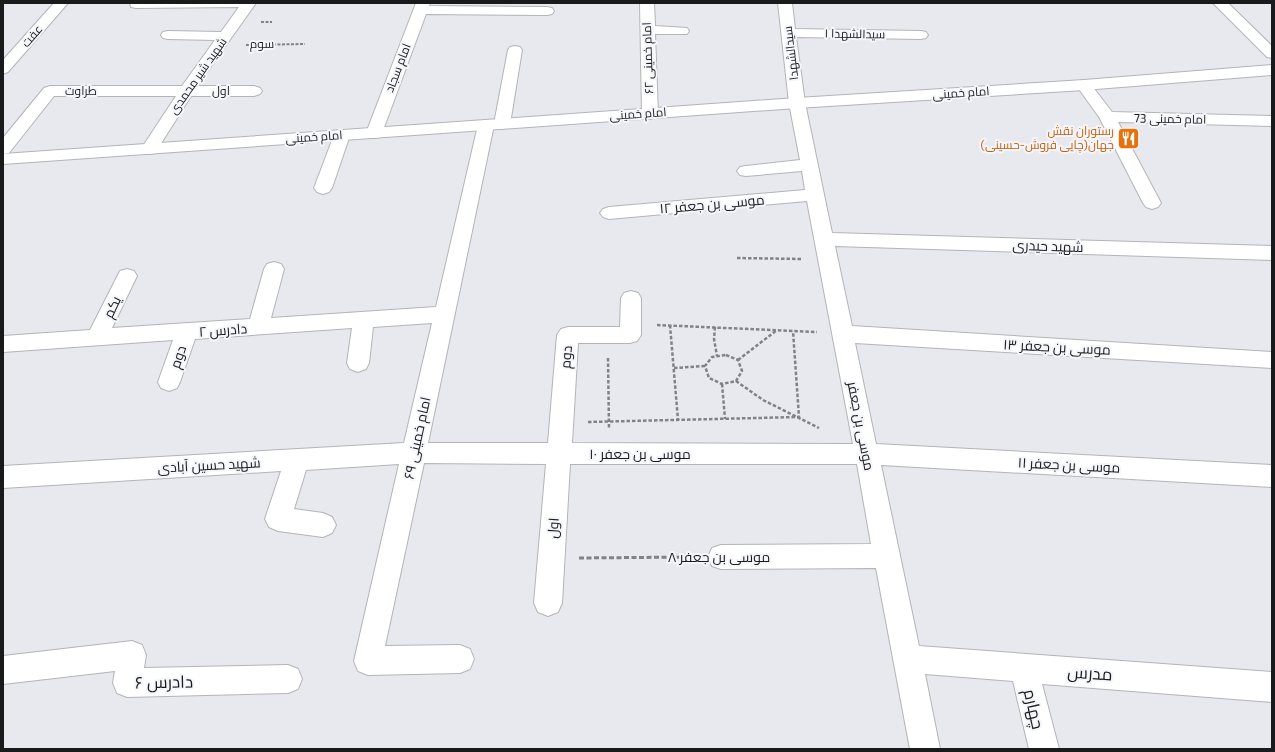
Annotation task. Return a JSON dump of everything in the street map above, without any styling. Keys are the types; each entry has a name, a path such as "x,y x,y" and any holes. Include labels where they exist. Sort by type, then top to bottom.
{"street":[{"name":"عفت","path":"3,69 61,3"},
{"path":"136,4 240,3"},
{"name":"شهید شیر محمدی","path":"149,149 187,91 249,3"},
{"name":"امام خمینی ۶۲","path":"646,3 650,114"},
{"name":"سیدالشهدا","path":"785,3 797,103"},
{"path":"1220,3 1272,54"},
{"path":"421,7 547,11"},
{"name":"امام سجاد","path":"374,133 421,7"},
{"path":"647,30 682,31"},
{"name":"سیدالشهدا ۱","path":"788,33 921,35"},
{"path":"168,35 223,40"},
{"name":"امام خمینی ۶۹","path":"460,659 368,661 444,314 515,50"},
{"name":"امام خمینی","path":"4,158 797,103 1084,85 1272,70"},
{"path":"1084,85 1107,117 1152,203"},
{"name":"طراوت","path":"4,158 50,91 187,91"},
{"name":"اول","path":"187,91 254,91"},
{"name":"موسی بن جعفر","path":"797,103 925,749"},
{"name":"امام خمینی 73","path":"1107,117 1270,124"},
{"path":"324,188 342,135"},
{"path":"746,171 809,165"},
{"name":"موسی بن جعفر ۱۲","path":"609,213 815,195"},
{"name":"شهید حیدری","path":"826,250 1272,253"},
{"path":"258,327 274,269"},
{"name":"یکم","path":"97,338 127,276"},
{"path":"630,298 630,324"},
{"name":"دادرس ۲","path":"3,344 444,314"},
{"path":"358,363 364,320"},
{"name":"دوم","path":"558,453 568,335 630,335 630,324"},
{"name":"دوم","path":"169,382 187,332"},
{"name":"موسی بن جعفر ۱۳","path":"843,334 1272,360"},
{"name":"موسی بن جعفر ۱۰","path":"414,453 867,454"},
{"name":"شهید حسین آبادی","path":"3,477 414,453"},
{"name":"اول","path":"548,603 558,453"},
{"name":"موسی بن جعفر ۱۱","path":"867,454 1272,476"},
{"path":"297,460 278,520 323,525"},
{"name":"موسی بن جعفر ۸","path":"721,557 887,556"},
{"name":"دادرس ۶","path":"3,670 132,654 127,683 288,679"},
{"name":"مدرس","path":"908,659 1272,686"},
{"name":"چهارم","path":"1024,668 1044,749"}],"path":[{"name":"سوم","path":"223,40 305,44"},
{"path":"737,258 826,250"},
{"path":"630,324 843,334"},
{"path":"670,325 678,420"},
{"path":"715,328 714,339 717,356"},
{"path":"738,360 754,346 777,330"},
{"path":"793,331 799,417"},
{"path":"591,334 590,357 608,358 610,454"},
{"path":"674,368 705,366 712,357 726,355 738,360 742,371 736,381 722,384 709,378 705,366"},
{"path":"736,381 763,400 799,417"},
{"path":"722,384 724,419"},
{"path":"560,422 799,417"},
{"name":"موسی بن جعفر ۸","path":"551,558 721,557"}],"place":[{"name":"رستوران نقش جهان(چایی فروش-حسینی)","path":"1129,138"}]}
